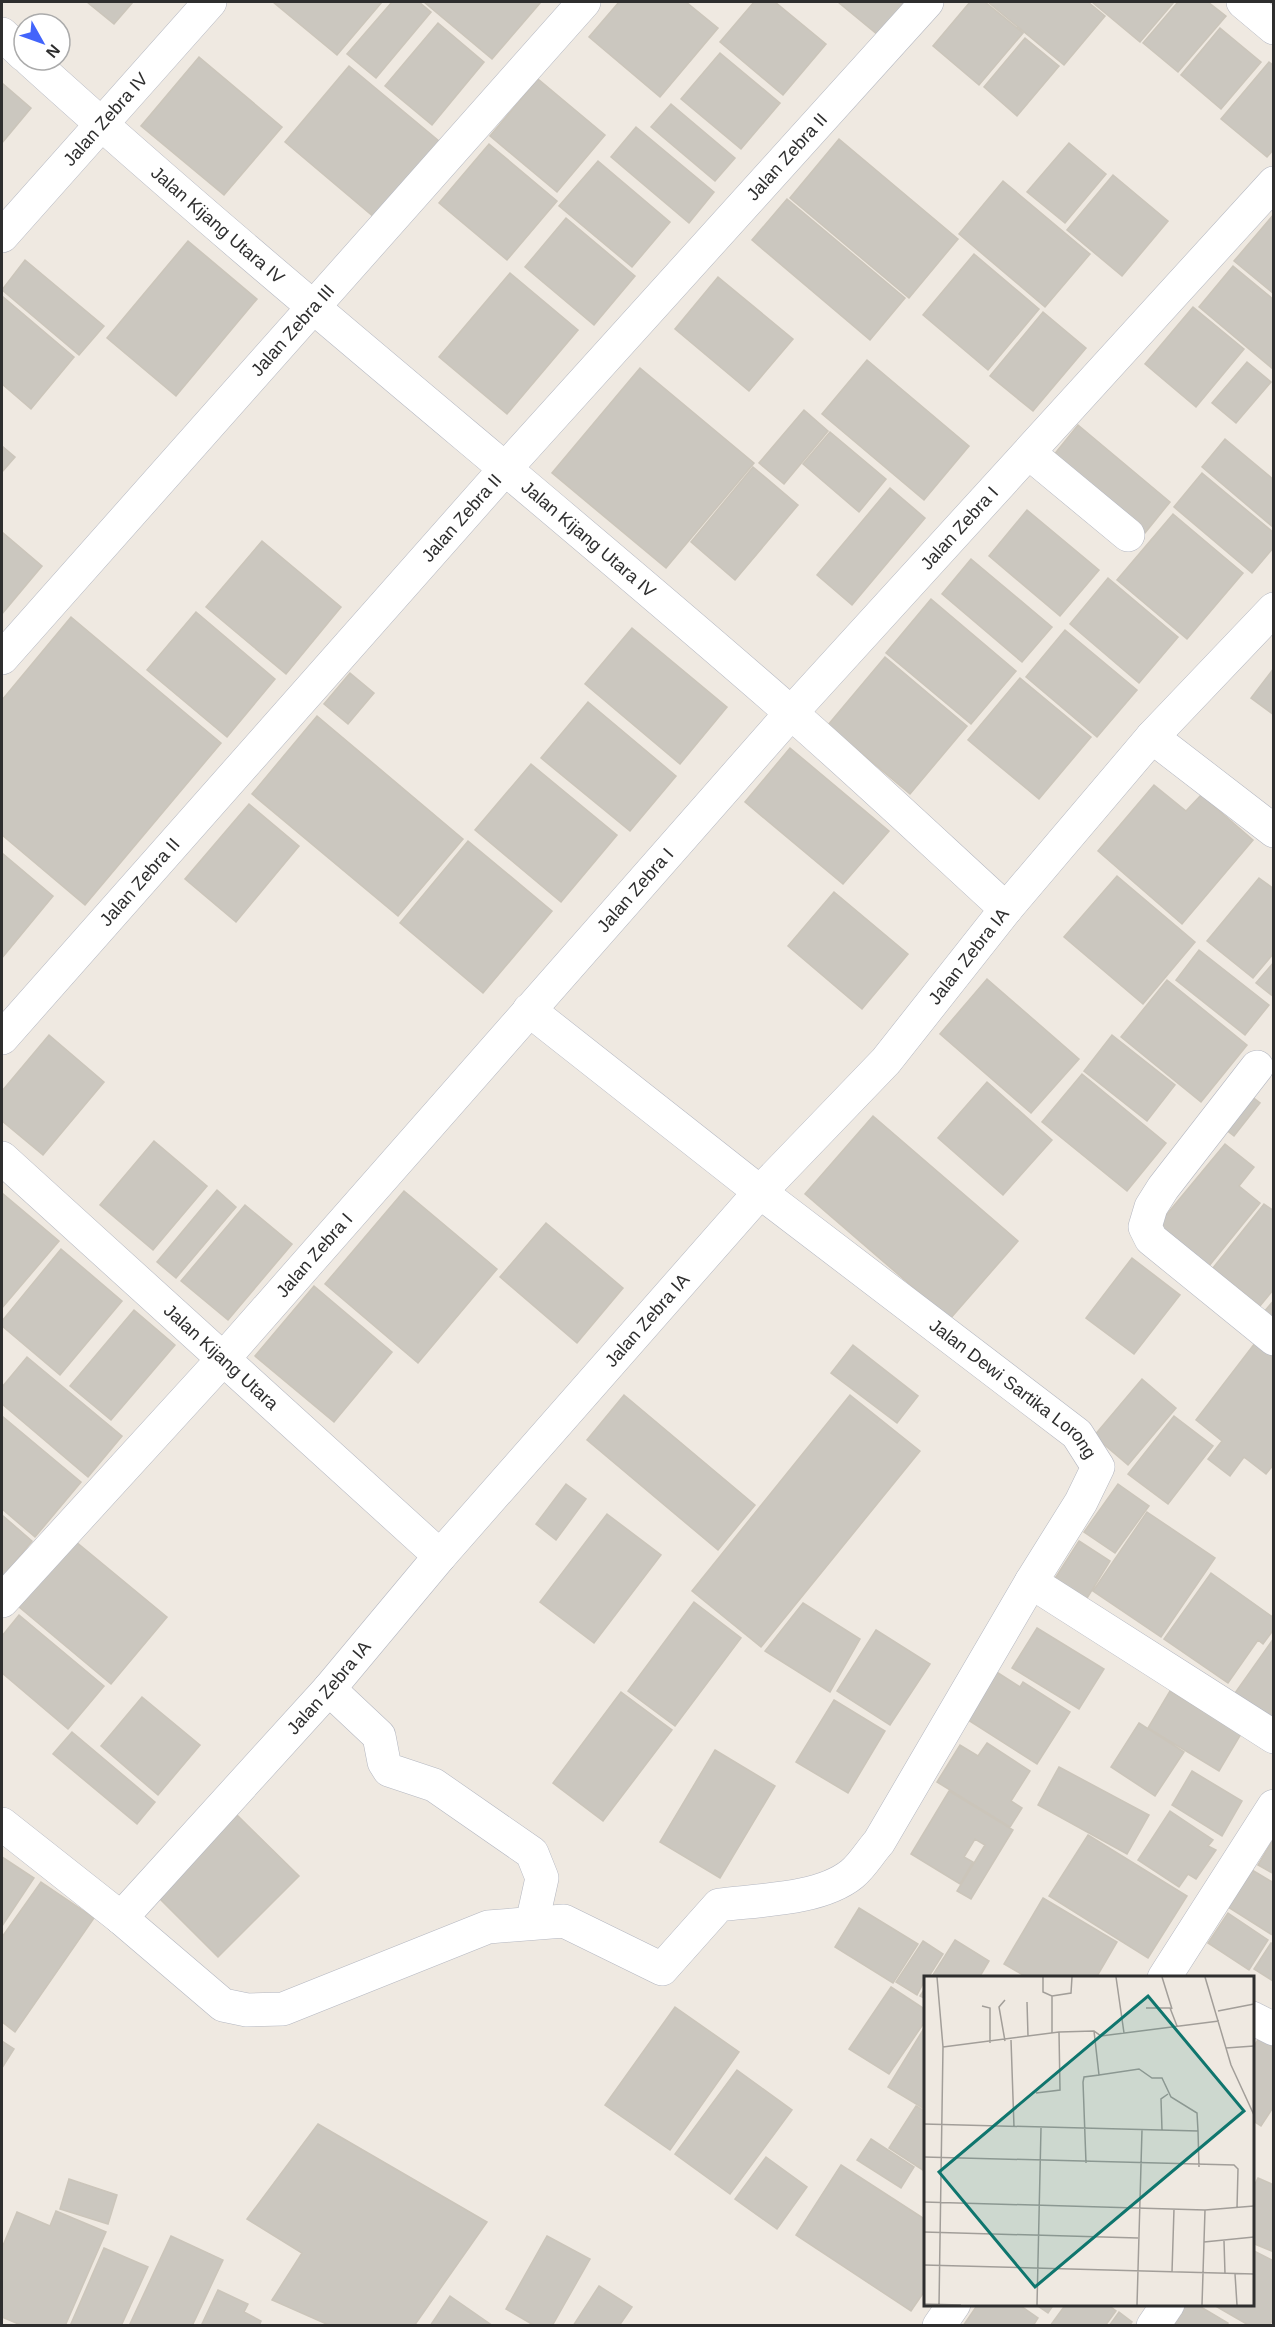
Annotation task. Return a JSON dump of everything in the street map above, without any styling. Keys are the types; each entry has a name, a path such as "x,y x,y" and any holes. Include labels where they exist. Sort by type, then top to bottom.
{"street":[{"name":"Jalan Zebra IV","path":"2,236 210,2"},
{"name":"Jalan Zebra III","path":"2,658 584,2"},
{"name":"Jalan Zebra II","path":"2,1038 505,469 927,2"},
{"path":"1243,2 1274,28"},
{"name":"Jalan Kijang Utara IV","path":"43,72 313,308 791,713 1006,909"},
{"name":"Jalan Zebra I","path":"2,1600 224,1358 791,713 1274,183"},
{"path":"1029,453 1128,535"},
{"name":"Jalan Zebra IA","path":"121,1918 329,1689 440,1556 760,1192 886,1061 1006,909 1152,737 1274,609"},
{"path":"1152,737 1274,831"},
{"path":"529,1010 760,1192"},
{"path":"1257,1067 1163,1188 1151,1207 1145,1227 1150,1239 1274,1339"},
{"name":"Jalan Kijang Utara","path":"2,1158 440,1556"},
{"name":"Jalan Dewi Sartika Lorong","path":"760,1192 1077,1434 1098,1467 1081,1502 1031,1582"},
{"path":"2,1824 121,1918 223,2005 247,2010 283,2008 488,1927 564,1921 662,1969 719,1905 789,1896 831,1887 853,1873 879,1842 1031,1582 1274,1737"},
{"path":"329,1689 380,1736 384,1762 389,1770 434,1785 532,1853 542,1878 532,1923"},
{"path":"1170,1976 1274,1806"},
{"path":"1254,2019 1274,2029"},
{"path":"939,2325 953,2306"},
{"path":"1153,2325 1167,2306"}],"building":[{"path":"87,2 133,2 114,24"},
{"path":"273,2 382,2 337,55"},
{"path":"392,2 419,2 431,12 376,78 347,54"},
{"path":"424,2 541,2 492,59"},
{"path":"619,2 686,2 718,28 660,97 589,37"},
{"path":"754,2 775,2 826,44 783,95 720,42"},
{"path":"838,2 906,2 878,35"},
{"path":"970,2 985,2 1023,33 979,85 933,46"},
{"path":"988,2 1088,2 1105,16 1064,65"},
{"path":"1092,2 1174,2 1140,42"},
{"path":"1178,2 1208,2 1226,16 1178,72 1143,43"},
{"path":"438,23 484,62 432,125 385,86"},
{"path":"1220,28 1261,62 1221,109 1181,75"},
{"path":"1025,38 1059,66 1017,116 984,87"},
{"path":"720,53 780,103 741,149 681,99"},
{"path":"199,57 282,127 224,195 141,126"},
{"path":"1269,62 1274,66 1274,149 1267,157 1221,119"},
{"path":"349,66 439,141 375,218 285,142"},
{"path":"538,79 605,135 557,192 490,136"},
{"path":"2,83 31,108 2,143"},
{"path":"671,104 735,158 715,181 651,127"},
{"path":"636,127 714,192 689,223 611,157"},
{"path":"839,139 958,239 909,298 790,198"},
{"path":"1069,143 1106,174 1065,223 1027,192"},
{"path":"489,144 557,201 507,260 439,203"},
{"path":"598,161 670,222 632,267 559,206"},
{"path":"1113,175 1168,221 1122,276 1067,230"},
{"path":"1003,181 1090,254 1045,307 959,234"},
{"path":"787,199 905,298 870,340 752,240"},
{"path":"1274,214 1274,294 1234,261"},
{"path":"566,218 635,276 594,325 525,267"},
{"path":"188,241 257,299 176,396 107,338"},
{"path":"974,254 1039,309 988,370 923,315"},
{"path":"25,260 104,326 79,355 2,290"},
{"path":"1233,266 1274,300 1274,370 1199,307"},
{"path":"510,273 578,330 507,414 439,357"},
{"path":"718,277 793,339 749,391 675,329"},
{"path":"2,296 74,357 31,409 2,384"},
{"path":"1193,307 1244,349 1196,407 1145,364"},
{"path":"1043,312 1086,348 1033,411 990,376"},
{"path":"867,360 969,446 924,500 822,414"},
{"path":"1247,362 1271,382 1236,423 1212,403"},
{"path":"640,368 754,463 666,568 552,473"},
{"path":"804,410 828,431 784,484 759,463"},
{"path":"1078,425 1170,502 1141,538 1049,461"},
{"path":"830,432 886,479 859,512 803,464"},
{"path":"1225,439 1274,480 1274,528 1202,467"},
{"path":"2,446 15,457 2,472"},
{"path":"753,467 798,505 735,580 691,542"},
{"path":"1202,473 1274,533 1274,547 1252,573 1174,507"},
{"path":"890,488 925,518 852,605 817,575"},
{"path":"1027,510 1099,570 1060,616 989,556"},
{"path":"1173,514 1243,573 1187,639 1117,580"},
{"path":"2,532 42,566 2,614"},
{"path":"262,541 341,607 286,674 206,607"},
{"path":"971,559 1052,627 1022,662 942,594"},
{"path":"1108,578 1178,637 1139,683 1070,624"},
{"path":"931,599 1016,671 971,724 886,653"},
{"path":"196,612 275,679 227,737 147,670"},
{"path":"71,617 221,743 85,905 2,835 2,700"},
{"path":"632,628 727,707 680,764 585,684"},
{"path":"1065,630 1137,690 1097,737 1026,677"},
{"path":"885,657 967,726 910,794 828,725"},
{"path":"1274,668 1274,715 1251,698"},
{"path":"350,673 374,693 348,724 324,704"},
{"path":"1020,678 1091,737 1039,799 968,740"},
{"path":"588,702 676,776 630,831 541,758"},
{"path":"317,716 463,839 398,916 252,794"},
{"path":"790,748 889,831 843,884 745,802"},
{"path":"531,764 617,835 561,902 475,830"},
{"path":"1154,785 1186,811 1201,795 1253,840 1182,924 1098,851"},
{"path":"249,804 299,846 236,922 185,879"},
{"path":"468,841 552,911 483,993 400,923"},
{"path":"2,853 53,896 2,958"},
{"path":"1117,876 1195,942 1143,1004 1064,937"},
{"path":"1259,878 1274,889 1274,953 1253,978 1207,941"},
{"path":"834,892 908,954 862,1009 788,946"},
{"path":"1199,950 1269,1005 1245,1035 1176,980"},
{"path":"1274,962 1274,997 1256,983"},
{"path":"987,979 1079,1059 1031,1113 940,1034"},
{"path":"1167,980 1247,1045 1201,1102 1121,1037"},
{"path":"49,1035 104,1082 43,1155 2,1121 2,1091"},
{"path":"1112,1035 1175,1085 1147,1121 1084,1071"},
{"path":"1082,1074 1166,1143 1127,1191 1042,1122"},
{"path":"987,1082 1052,1140 1003,1195 938,1138"},
{"path":"1246,1092 1260,1103 1234,1136 1220,1125"},
{"path":"873,1116 1018,1241 950,1319 805,1194"},
{"path":"154,1141 207,1186 153,1250 100,1205"},
{"path":"1225,1144 1254,1167 1239,1186 1260,1203 1209,1266 1158,1225"},
{"path":"217,1190 236,1207 176,1278 157,1262"},
{"path":"404,1191 497,1269 418,1363 325,1284"},
{"path":"2,1193 59,1241 2,1308"},
{"path":"1264,1204 1274,1211 1274,1289 1260,1306 1213,1268"},
{"path":"245,1205 292,1244 228,1320 181,1281"},
{"path":"546,1223 623,1288 577,1343 500,1277"},
{"path":"61,1249 122,1301 60,1375 2,1326 2,1321"},
{"path":"1132,1258 1180,1295 1134,1354 1086,1318"},
{"path":"314,1286 392,1352 334,1422 255,1356"},
{"path":"1274,1300 1274,1320 1264,1312"},
{"path":"134,1310 175,1345 111,1420 70,1386"},
{"path":"1255,1343 1274,1357 1274,1464 1266,1474 1244,1457 1230,1476 1208,1459 1222,1441 1196,1420"},
{"path":"853,1345 918,1396 897,1423 831,1373"},
{"path":"27,1357 122,1436 88,1477 2,1404 2,1387"},
{"path":"1142,1379 1176,1408 1128,1465 1094,1436"},
{"path":"624,1395 755,1505 718,1550 587,1440"},
{"path":"850,1395 920,1451 761,1647 692,1591"},
{"path":"2,1416 81,1482 35,1537 2,1509"},
{"path":"1174,1416 1213,1446 1168,1504 1128,1474"},
{"path":"566,1484 586,1499 556,1540 536,1524"},
{"path":"1118,1484 1149,1506 1115,1553 1084,1532"},
{"path":"1147,1512 1215,1558 1161,1637 1093,1591"},
{"path":"607,1514 661,1555 594,1643 540,1602"},
{"path":"2,1515 32,1541 2,1578"},
{"path":"75,1541 167,1617 111,1684 19,1607"},
{"path":"1079,1541 1110,1561 1084,1603 1052,1583"},
{"path":"1211,1573 1274,1618 1274,1629 1263,1644 1258,1640 1228,1683 1164,1639"},
{"path":"694,1602 741,1638 675,1726 628,1691"},
{"path":"803,1603 860,1639 830,1692 765,1651"},
{"path":"19,1615 104,1686 68,1729 2,1673 2,1636"},
{"path":"1037,1628 1104,1669 1079,1709 1012,1668"},
{"path":"876,1630 930,1664 890,1725 837,1691"},
{"path":"1274,1638 1274,1720 1235,1693"},
{"path":"995,1671 1020,1687 1023,1682 1070,1712 1037,1764 965,1718"},
{"path":"1170,1691 1241,1734 1219,1771 1148,1728"},
{"path":"621,1692 672,1730 603,1821 553,1783"},
{"path":"142,1697 200,1745 158,1795 101,1746"},
{"path":"834,1700 885,1731 848,1793 796,1762"},
{"path":"1139,1723 1184,1752 1155,1796 1111,1767"},
{"path":"72,1732 155,1802 137,1824 53,1754"},
{"path":"987,1743 1030,1771 1011,1801 1022,1808 1010,1827 937,1782 960,1745 978,1756"},
{"path":"715,1750 775,1786 720,1878 660,1842"},
{"path":"1059,1767 1149,1815 1127,1854 1038,1805"},
{"path":"1192,1771 1242,1801 1222,1836 1172,1805"},
{"path":"949,1791 1013,1830 971,1899 957,1891 985,1845 975,1839 964,1857 973,1862 960,1884 911,1854"},
{"path":"1170,1811 1213,1840 1208,1846 1216,1850 1196,1879 1188,1874 1179,1887 1138,1860"},
{"path":"237,1815 299,1876 218,1957 157,1896"},
{"path":"1088,1835 1187,1896 1148,1958 1049,1896"},
{"path":"1274,1838 1274,1874 1258,1865"},
{"path":"2,1857 34,1878 2,1926"},
{"path":"1252,1870 1274,1883 1274,1936 1228,1907"},
{"path":"41,1882 94,1918 15,2032 2,2022 2,1937"},
{"path":"1043,1898 1117,1942 1097,1976 1025,1976 1004,1964"},
{"path":"859,1908 918,1944 893,1983 835,1947"},
{"path":"1228,1913 1268,1940 1249,1970 1208,1943"},
{"path":"955,1940 989,1961 980,1976 932,1976"},
{"path":"923,1941 943,1954 929,1976 924,1976 924,1982 917,1995 896,1982"},
{"path":"1271,1943 1274,1944 1273,1981 1254,1969"},
{"path":"891,1987 924,2009 924,2023 889,2074 849,2049"},
{"path":"675,2007 739,2052 670,2150 605,2105"},
{"path":"924,2028 924,2109 888,2087"},
{"path":"1259,2038 1274,2047 1274,2106 1261,2126 1254,2121 1254,2046"},
{"path":"2,2041 14,2049 2,2068"},
{"path":"737,2070 792,2110 730,2194 675,2154"},
{"path":"916,2106 924,2111 924,2171 889,2148"},
{"path":"318,2124 487,2222 414,2326 331,2326 272,2300 302,2253 247,2219"},
{"path":"871,2139 914,2167 901,2188 857,2160"},
{"path":"766,2157 807,2187 777,2229 735,2199"},
{"path":"841,2165 924,2219 924,2292 911,2311 796,2235"},
{"path":"1258,2178 1274,2185 1274,2252 1254,2244 1254,2186"},
{"path":"69,2179 117,2195 108,2224 60,2209"},
{"path":"56,2211 106,2232 65,2326 23,2326 2,2317 2,2248 17,2212 50,2226"},
{"path":"171,2236 223,2260 192,2326 129,2326"},
{"path":"547,2236 590,2259 552,2326 535,2326 506,2309"},
{"path":"104,2248 148,2267 121,2326 70,2326"},
{"path":"1254,2251 1274,2261 1274,2318 1269,2326 1250,2326 1215,2306 1254,2306"},
{"path":"599,2286 632,2307 619,2326 573,2326"},
{"path":"218,2290 248,2304 244,2312 261,2321 259,2326 201,2326"},
{"path":"450,2296 493,2326 430,2326"},
{"path":"977,2306 1021,2306 1038,2318 1033,2326 963,2326"},
{"path":"1038,2306 1053,2306 1048,2313"},
{"path":"1065,2306 1110,2306 1116,2311 1105,2326 1050,2326"},
{"path":"1174,2306 1199,2306 1228,2323 1227,2326 1162,2326"},
{"path":"1119,2312 1132,2322 1129,2326 1109,2326"}]}
